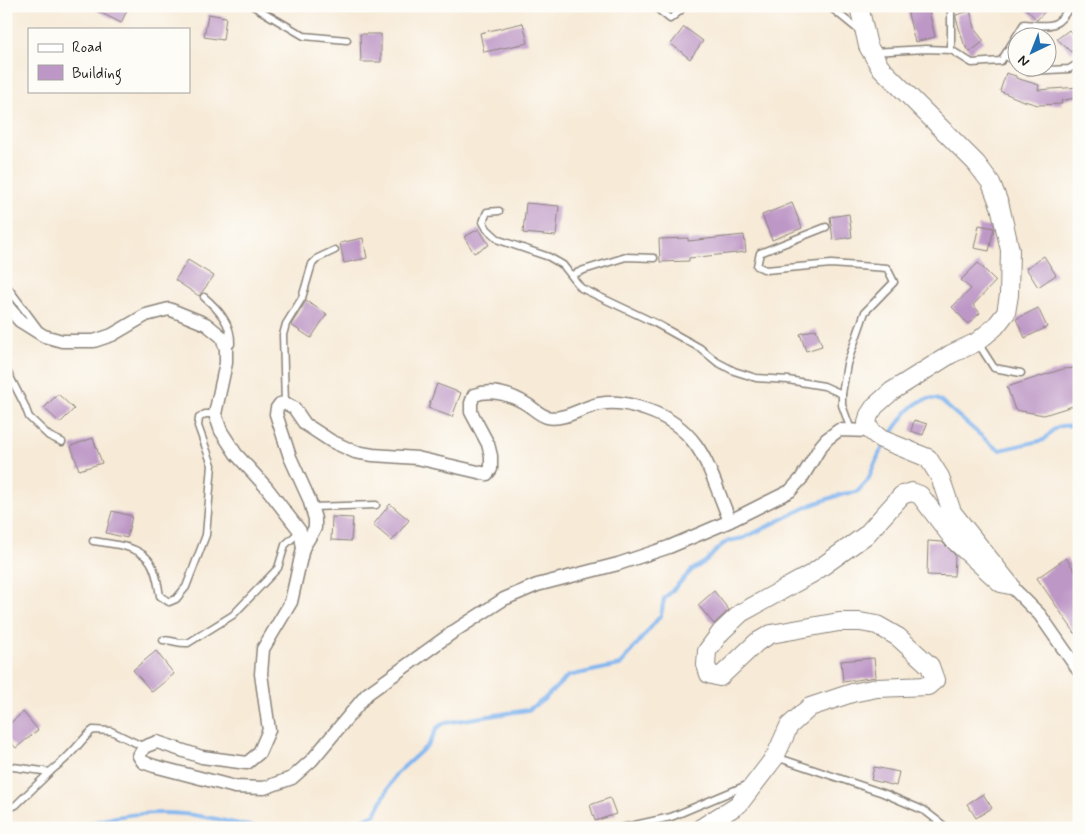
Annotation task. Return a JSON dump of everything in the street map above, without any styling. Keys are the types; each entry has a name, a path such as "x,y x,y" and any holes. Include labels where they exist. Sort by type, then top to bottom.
{"street":[{"path":"858,6 868,44 887,76 976,163 991,182 1000,206 1010,250 1009,295 1006,313 995,327 978,342 952,354 892,391 875,406 869,415 867,423 881,438"},
{"path":"6,305 20,321 44,336 62,341 94,341 112,335 146,315 169,309 206,324 222,337 226,349 226,363 215,414 220,431 236,454 266,487 300,531 303,548"},
{"path":"730,521 701,451 692,438 679,425 660,414 627,403 596,404 555,418 546,417 514,397 496,392 482,392 474,395 470,404 471,412 488,444 491,456 491,469 487,474 424,460 355,452 331,441 305,424 294,408 285,403 280,404 276,414 290,457 312,507 315,528 303,548 290,602 263,649 261,674 269,730 258,753 246,763 202,757 157,742 144,747 139,756 143,762 194,778 235,787 264,788 292,778 312,760 366,694 449,635 504,599 537,585 618,564 669,547 730,521 790,491 801,479 827,439 839,430 851,430 881,438 928,458 940,477 952,512 1010,585 1040,615 1079,671"},
{"path":"701,828 739,804 775,757 790,726 810,707 852,693 877,688 928,686 935,680 930,666 898,637 877,625 860,622 839,622 770,634 757,642 720,677 709,674 706,664 707,651 721,632 741,613 813,572 866,534 902,494 912,492 920,495 954,540 1001,583 1010,585"}],"lane":[{"path":"253,6 304,36 347,40"},
{"path":"654,6 670,19 680,11 678,6"},
{"path":"829,6 868,44 951,50 972,63 1001,61 1006,56 1024,24 1051,26 1063,19 1070,6"},
{"path":"951,6 951,50"},
{"path":"1058,69 1069,69 1079,63"},
{"path":"499,211 487,212 483,222 499,240 549,257 563,265 581,288 655,323 700,348 717,362 734,371 756,378 788,380 824,386 842,394"},
{"path":"826,227 760,253 757,266 766,270 831,264 887,268 894,282 865,312 847,364 842,405 851,430"},
{"path":"285,403 283,335 286,324 302,298 312,264 318,258 335,250"},
{"path":"572,275 626,257 654,258"},
{"path":"6,285 44,336"},
{"path":"204,297 218,310 231,333 231,344 226,349"},
{"path":"978,342 994,368 1021,373"},
{"path":"6,369 29,417 49,436 62,442"},
{"path":"93,541 129,547 148,559 155,572 160,596 169,602 176,599 186,587 206,535 212,465 198,426 199,418 205,414 215,414"},
{"path":"312,507 376,505"},
{"path":"163,640 172,640 181,644 188,643 234,615 278,568 285,545 300,531"},
{"path":"6,809 16,805 50,772 68,758 82,740 93,730 111,731 144,747"},
{"path":"775,757 883,792 925,811 947,828"},
{"path":"6,766 50,772"},
{"path":"621,828 671,817 757,780"}],"building":[{"path":"88,6 129,6 121,23"},
{"path":"906,6 928,6 935,37 915,42"},
{"path":"1023,6 1050,6 1037,20"},
{"path":"970,11 976,31 984,41 970,52 964,44 956,15"},
{"path":"208,14 226,17 223,40 204,37"},
{"path":"523,23 528,43 484,52 480,33"},
{"path":"684,27 703,41 690,59 671,44"},
{"path":"1069,30 1079,42 1079,46 1071,52 1058,38"},
{"path":"360,34 381,34 381,62 361,62"},
{"path":"1006,73 1008,74 1008,78 1016,78 1039,85 1038,90 1079,87 1079,97 1061,101 1062,104 1038,105 1000,91"},
{"path":"526,203 559,206 556,236 523,233"},
{"path":"792,203 802,228 772,240 762,215"},
{"path":"849,214 852,237 833,240 830,217"},
{"path":"979,225 994,228 989,251 974,248"},
{"path":"479,229 489,245 474,253 464,237"},
{"path":"744,235 746,252 689,258 689,261 660,262 659,239 688,238 688,241"},
{"path":"363,238 367,258 344,263 340,243"},
{"path":"1044,256 1056,275 1038,287 1026,268"},
{"path":"188,260 214,276 199,296 175,280"},
{"path":"978,263 996,281 973,305 980,313 968,324 952,307 971,289 961,280"},
{"path":"306,301 327,314 311,338 291,325"},
{"path":"1038,308 1047,327 1025,338 1016,319"},
{"path":"816,329 822,346 806,351 800,334"},
{"path":"1079,368 1079,404 1044,415 1015,410 1007,387 1063,369"},
{"path":"437,384 461,393 452,417 428,408"},
{"path":"58,394 74,409 60,423 44,408"},
{"path":"914,420 927,424 923,435 911,431"},
{"path":"93,438 102,463 79,470 71,446"},
{"path":"390,504 409,520 392,541 373,525"},
{"path":"112,511 132,516 127,538 106,533"},
{"path":"332,517 353,518 351,541 331,540"},
{"path":"928,541 942,542 955,555 954,576 927,575"},
{"path":"1066,558 1079,577 1079,639 1037,578"},
{"path":"714,591 729,610 714,624 698,605"},
{"path":"156,651 174,674 152,692 133,670"},
{"path":"874,658 876,677 843,682 841,661"},
{"path":"23,712 38,730 16,748 6,737 6,727"},
{"path":"874,767 899,772 896,786 871,780"},
{"path":"983,794 992,808 976,818 967,804"},
{"path":"610,798 616,814 595,821 590,805"}],"waterway":[{"path":"889,438 910,409 917,403 932,399 941,401 1000,450 1044,440 1054,429 1061,426 1079,425"},
{"path":"345,828 375,814 395,775 429,744 437,728 444,723 528,710 543,700 568,676 620,665 661,615 664,599 692,570 705,562 722,545 728,541 744,538 811,505 842,494 857,492 868,480 884,446"},
{"path":"79,828 108,819 158,813 213,818 266,828"}]}
